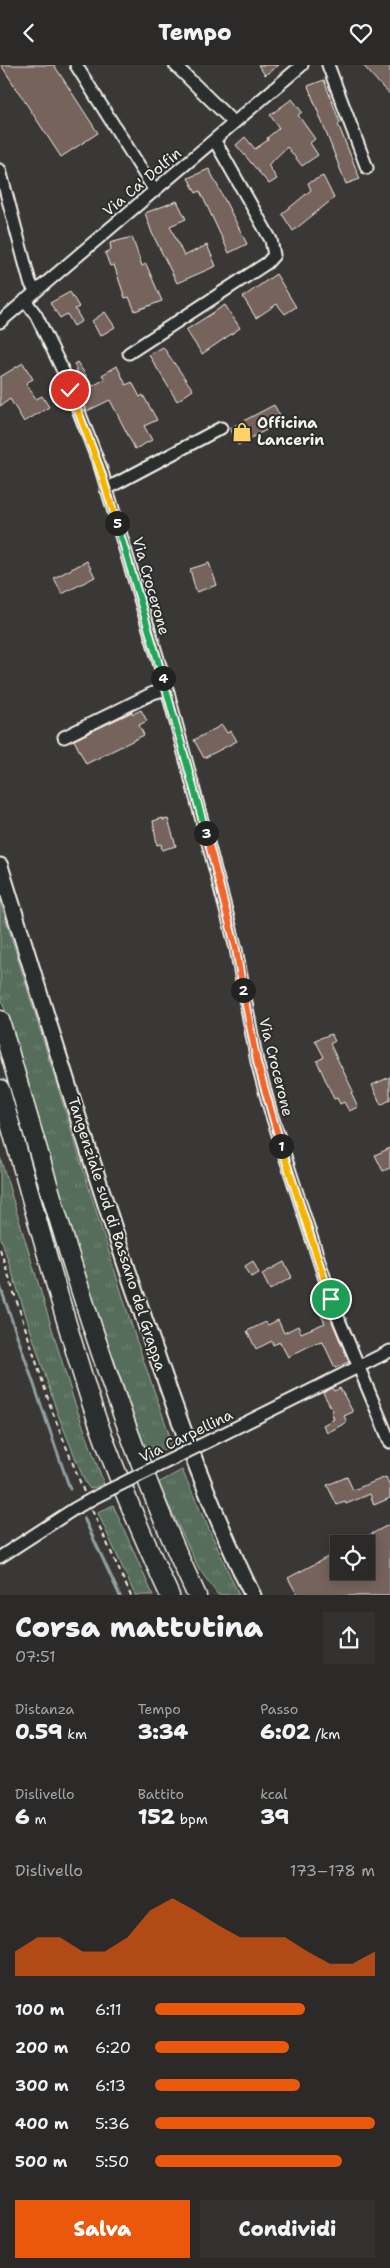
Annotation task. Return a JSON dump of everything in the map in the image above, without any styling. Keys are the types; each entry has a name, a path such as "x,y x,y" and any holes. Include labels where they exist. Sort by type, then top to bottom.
{"highway":[{"path":"0,1020 77,1283 112,1389 148,1485 196,1595"},
{"path":"0,1089 58,1295 91,1400 123,1487 170,1595"}],"main road":[{"name":"Tangenziale sud di Bassano del Grappa","path":"0,866 106,1206 178,1419 207,1491 253,1595"}],"street":[{"path":"76,65 155,191"},
{"path":"175,65 234,123"},
{"name":"Via Ca' Dolfin","path":"0,322 302,65"},
{"path":"328,65 366,168"},
{"path":"129,353 266,263 274,255 271,240 215,141"},
{"path":"0,170 30,282 35,291"},
{"name":"Via Crocerone","path":"25,300 36,315 64,373 106,489 166,689 236,949 257,1062 271,1113 335,1310 390,1441"},
{"path":"106,489 220,428"},
{"path":"64,737 153,693 166,689"},
{"name":"Via Carpellina","path":"0,1557 93,1498 390,1351"}],"path":[{"path":"0,1249 51,1408 93,1498 131,1595"}],"green space":[{"path":"0,901 135,1336 173,1445 148,1457 83,1270 0,994"},
{"path":"0,1157 73,1398 104,1484 90,1489 85,1482 57,1412 0,1235"},
{"path":"182,1470 239,1595 218,1595 199,1569 158,1483"},
{"path":"113,1505 153,1595 135,1595 98,1513"}],"building":[{"path":"1,65 54,65 98,133 61,157"},
{"path":"258,65 279,65 265,75"},
{"path":"363,65 390,65 390,94 384,89"},
{"path":"324,80 340,123 338,124 360,179 346,184 308,86"},
{"path":"292,99 302,112 298,115 315,139 310,143 318,155 302,166 287,147 268,165 277,179 269,184 236,145 245,137 255,149 268,140 267,138 279,128 270,115"},
{"path":"209,169 247,244 229,253 200,191 196,193 188,178"},
{"path":"323,176 334,198 293,231 282,214 311,190 308,183"},
{"path":"177,201 186,219 170,226 184,256 207,245 216,266 177,283 152,233 145,213"},
{"path":"132,237 142,266 146,264 162,301 135,311 129,297 125,298 114,265 110,266 105,253 111,250 110,243"},
{"path":"276,274 296,307 285,314 277,304 256,318 243,297"},
{"path":"70,292 79,307 75,309 82,321 74,326 67,314 60,318 50,303"},
{"path":"225,305 240,328 202,354 186,330"},
{"path":"105,312 115,327 100,336 92,321"},
{"path":"163,347 193,390 177,401 149,355"},
{"path":"77,362 93,386 105,379 102,375 117,366 126,385 132,382 140,397 143,395 157,420 144,426 152,440 135,449 110,400 87,411 79,391 84,389 74,364"},
{"path":"23,363 33,379 26,383 36,399 42,396 49,407 24,422 10,399 0,406 0,377"},
{"path":"274,405 283,421 238,445 230,428"},
{"path":"87,561 95,577 62,594 54,578"},
{"path":"209,563 217,585 196,592 190,569"},
{"path":"141,710 147,721 139,725 144,735 86,764 74,740 132,712 133,714"},
{"path":"222,725 227,733 231,731 237,741 204,758 194,740"},
{"path":"163,818 163,820 168,819 176,846 162,850 161,844 157,845 153,821"},
{"path":"331,1034 335,1041 330,1044 353,1091 351,1092 358,1107 349,1111 344,1102 340,1104 337,1098 334,1099 317,1061 324,1057 315,1040"},
{"path":"390,1077 390,1100 381,1105 372,1085"},
{"path":"390,1148 390,1168 383,1171 375,1155"},
{"path":"253,1261 259,1273 251,1277 245,1266"},
{"path":"284,1262 292,1277 270,1290 262,1274"},
{"path":"327,1310 349,1362 335,1368 323,1342 313,1344 288,1357 280,1342 273,1345 272,1341 256,1349 247,1331 266,1322 268,1325 278,1320 284,1333 298,1326 301,1333 325,1323 320,1313"},
{"path":"332,1388 334,1391 340,1388 353,1412 344,1416 347,1422 327,1433 323,1425 334,1419 331,1412 333,1411 323,1393"},
{"path":"347,1477 353,1490 386,1477 390,1487 390,1498 374,1505 370,1494 346,1504 345,1502 337,1505 327,1485"},
{"path":"390,1524 390,1595 297,1595 288,1578 330,1556 330,1580 375,1580 375,1535 370,1535"}],"waterway":[{"path":"0,1286 70,1489"},
{"path":"84,1518 120,1595"}],"place":[{"name":"Officina Lancerin","path":"242,432"}],"route":[{"path":"70,390 100,469 166,689 204,824 236,949 257,1062 271,1113 331,1299"}]}
